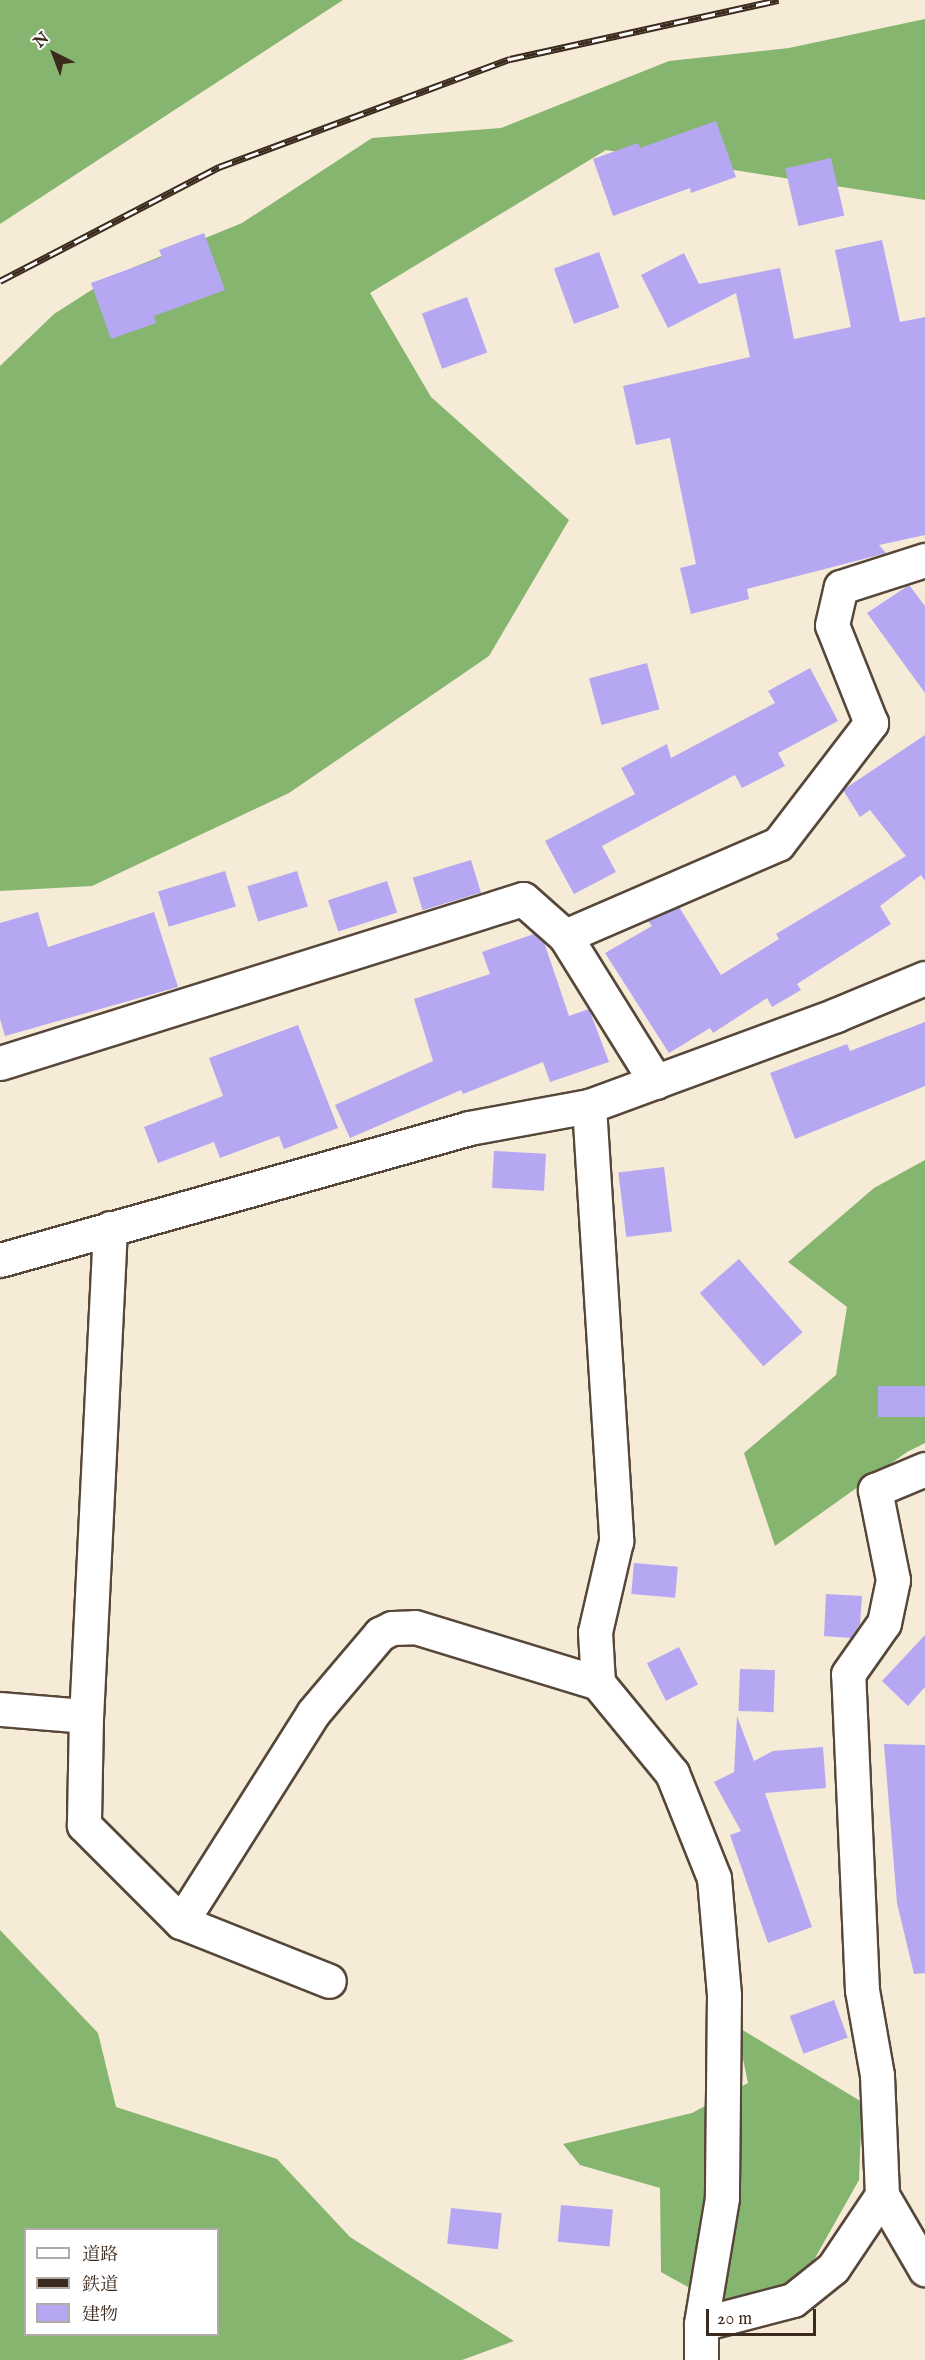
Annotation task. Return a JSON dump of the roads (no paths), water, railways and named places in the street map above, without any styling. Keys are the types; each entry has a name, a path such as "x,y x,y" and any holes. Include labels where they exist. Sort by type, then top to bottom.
{"street":[{"path":"565,936 778,844 871,723 832,625 841,587 925,560"},
{"path":"0,1063 522,899 565,936 656,1082"},
{"path":"0,1260 469,1128 589,1106 836,1015 925,978"},
{"path":"589,1106 616,1541 595,1632 598,1683"},
{"path":"110,1228 86,1716 84,1825 181,1922 329,1981"},
{"path":"925,1469 875,1490 893,1581 884,1623 848,1674 862,1990 877,2075 882,2195 925,2269"},
{"path":"181,1922 313,1713 380,1634 392,1628 415,1627 598,1683 672,1773 714,1878 724,1995 722,2198 701,2324 701,2360"},
{"path":"0,1709 86,1716"},
{"path":"701,2324 793,2300 833,2268 882,2195"}],"railway":[{"path":"0,281 219,167 510,59 779,0"}]}
